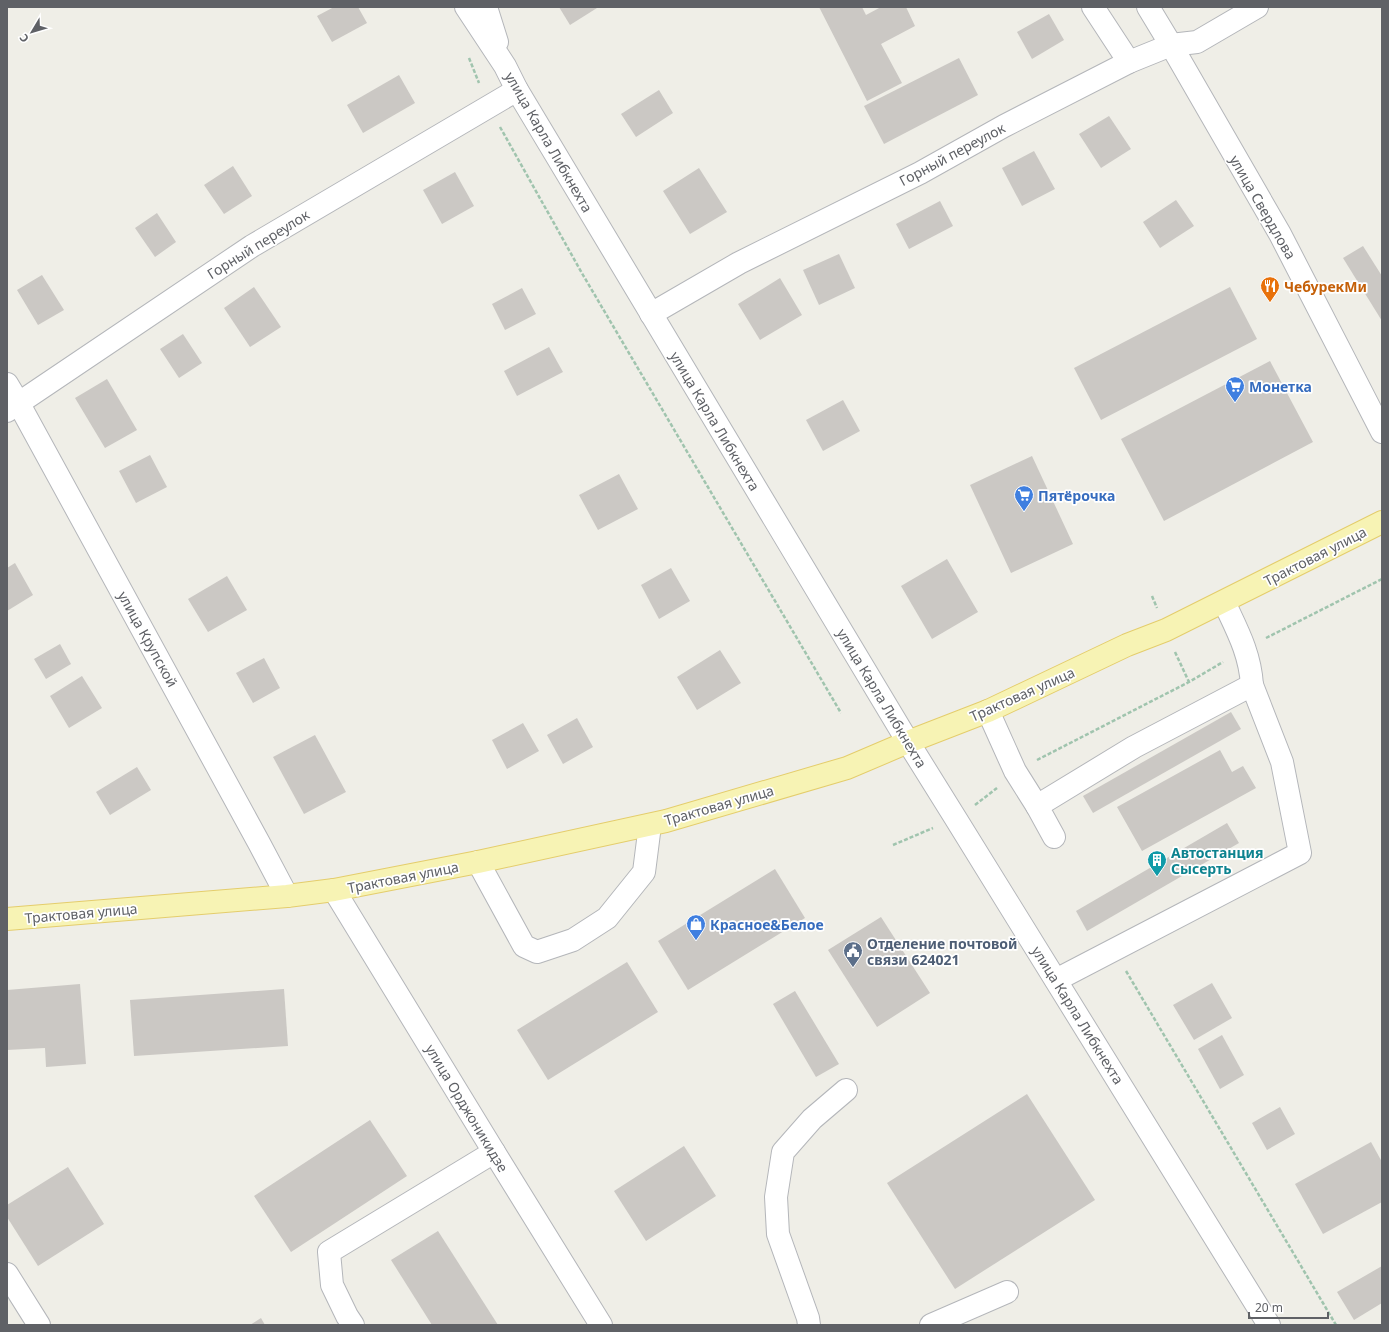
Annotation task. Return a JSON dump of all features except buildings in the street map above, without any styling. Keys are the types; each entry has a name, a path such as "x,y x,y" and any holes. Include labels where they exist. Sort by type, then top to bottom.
{"main road":[{"name":"Трактовая улица","path":"7,919 287,896 334,890 478,862 650,825 847,768 908,742 988,711 1128,645 1166,630 1382,522"}],"street":[{"name":"улица Карла Либкнехта","path":"466,7 505,66 517,90 908,742 1269,1325"},
{"name":"улица Карла Либкнехта","path":"486,7 505,66"},
{"path":"1092,7 1130,62"},
{"name":"улица Свердлова","path":"1148,7 1280,234 1382,432"},
{"name":"Горный переулок","path":"651,314 739,263 920,173 1004,126 1130,62 1171,45 1197,42 1257,7"},
{"name":"Горный переулок","path":"13,407 252,246 517,90"},
{"name":"улица Крупской","path":"7,384 13,407 259,842 287,896"},
{"path":"1056,980 1300,853 1282,762 1252,685 1251,668 1245,649 1224,602"},
{"path":"1037,806 1134,747 1252,685"},
{"path":"988,711 1016,771 1054,837"},
{"path":"478,862 524,946 537,952 573,940 606,918 644,872 650,825"},
{"name":"улица Орджоникидзе","path":"334,890 601,1325"},
{"path":"809,1325 808,1318 778,1234 776,1197 783,1152 812,1119 846,1090"},
{"path":"353,1325 332,1285 329,1252 494,1152"},
{"path":"7,1274 39,1325"},
{"path":"931,1325 1007,1292"}],"path":[{"path":"468,57 489,106 583,275 841,713"},
{"path":"893,845 956,819 991,793 1016,771 1189,682 1245,649 1382,579"},
{"path":"1112,950 1142,996 1336,1325"}],"place":[{"name":"ЧебурекМи","path":"1270,303"},
{"name":"Монетка","path":"1235,403"},
{"name":"Пятёрочка","path":"1024,512"},
{"name":"Автостанция Сысерть","path":"1157,877"},
{"name":"Красное&Белое","path":"696,941"},
{"name":"Отделение почтовой связи 624021","path":"853,968"}]}
